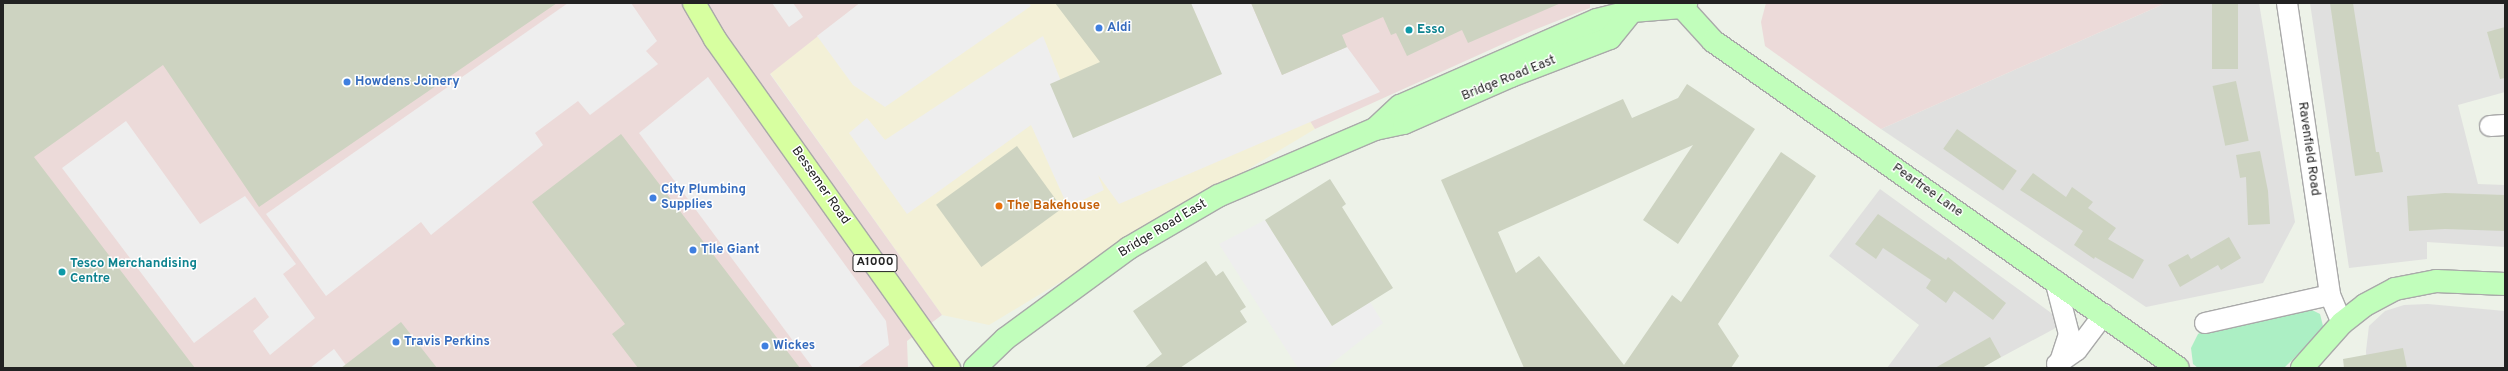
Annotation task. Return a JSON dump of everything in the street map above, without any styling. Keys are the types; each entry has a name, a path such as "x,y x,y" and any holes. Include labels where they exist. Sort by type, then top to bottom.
{"main road":[{"name":"Bessemer Road","path":"694,3 715,39 949,368"}],"street":[{"name":"Ravenfield Road","path":"2287,3 2330,295 2342,323"},
{"name":"Bridge Road East","path":"975,368 1005,339 1129,248 1218,196 1375,129 1404,123 1511,76 1610,38 1631,7 1684,5"},
{"name":"Peartree Lane","path":"1684,5 1713,41 2104,314 2178,368"},
{"path":"2055,280 2069,334 2056,365"},
{"path":"2302,368 2342,323 2365,305 2395,289 2436,281 2505,284"},
{"path":"2205,323 2330,295"},
{"path":"2056,365 2078,350 2104,314"}],"shaded area":[{"path":"3,3 860,3 770,74 942,315 907,341 908,368 3,368"},
{"path":"568,3 631,3 657,41 646,51 658,64 590,115 578,101 535,133 543,145 431,235 421,222 326,296 266,214"},
{"path":"772,3 793,3 803,17 789,27"},
{"path":"860,3 1235,3 1315,129 989,325 942,315 770,73"},
{"path":"860,3 1029,3 1031,6 885,107 853,85 817,36"},
{"path":"1176,3 1251,3 1282,75 1347,47 1380,92 1119,204 1098,175 1104,190 1068,207 1031,125 907,214 849,133 867,118 885,140 1043,36 1082,134 1221,74 1193,8"},
{"path":"1235,3 1590,3 1590,8 1534,30 1315,129"},
{"path":"1766,3 2166,3 1881,129 1765,46 1761,22"},
{"path":"2166,3 2259,3 2295,222 2263,283 2146,307 1881,129"},
{"path":"2310,3 2505,3 2505,92 2458,105 2478,184 2505,185 2505,247 2427,242 2427,259 2349,268"},
{"path":"708,77 886,321 889,345 857,368 813,368 639,133"},
{"path":"126,121 200,224 245,196 296,264 283,274 315,318 270,355 253,331 269,317 255,297 194,343 62,168"},
{"path":"1880,189 2065,323 1981,368 1887,368 1919,325 1829,256"},
{"path":"1265,220 1332,326 1370,302 1383,323 1326,368 1298,368 1219,244"},
{"path":"2428,304 2505,311 2505,368 2367,368 2366,351 2369,326 2385,311 2404,305"},
{"path":"334,349 348,368 310,368"}],"green space":[{"path":"2310,309 2320,314 2323,326 2321,332 2284,368 2198,368 2193,364 2191,348 2198,334 2205,330"}],"building":[{"path":"3,3 557,3 259,207 163,65 34,157 195,368 3,368"},
{"path":"1055,3 1191,3 1222,74 1073,138 1050,84 1100,62"},
{"path":"1251,3 1561,3 1468,43 1462,30 1407,56 1396,33 1391,35 1383,17 1342,35 1347,47 1282,75"},
{"path":"2212,3 2238,3 2238,69 2212,69"},
{"path":"2330,3 2353,3 2376,152 2379,152 2383,172 2355,176"},
{"path":"2505,27 2505,78 2500,79 2487,32"},
{"path":"2236,81 2249,141 2225,146 2213,86"},
{"path":"1687,84 1755,129 1678,244 1643,220 1693,145 1498,232 1516,273 1539,256 1624,365 1672,295 1681,302 1781,152 1816,176 1718,324 1739,356 1731,368 1524,368 1441,180 1623,99 1632,118 1678,98"},
{"path":"1957,129 2017,171 2003,191 1943,149"},
{"path":"621,134 800,368 638,368 612,334 625,324 532,202"},
{"name":"The Bakehouse","path":"1017,146 1062,208 981,267 936,205"},
{"path":"2260,151 2268,191 2270,224 2248,225 2246,177 2240,178 2236,155"},
{"path":"2033,173 2066,197 2072,187 2093,202 2088,208 2116,228 2108,239 2144,260 2133,279 2095,257 2094,259 2074,245 2083,231 2020,190"},
{"path":"1330,179 1346,204 1342,207 1393,288 1332,326 1265,220"},
{"path":"2445,193 2505,195 2505,231 2445,229 2409,231 2407,196"},
{"path":"1878,214 1946,260 1948,257 2006,303 1993,320 1954,291 1946,303 1926,288 1931,280 1883,248 1876,259 1855,244"},
{"path":"2229,237 2241,258 2221,270 2218,265 2180,287 2168,265 2188,254 2191,259"},
{"path":"1206,261 1216,276 1223,271 1246,307 1240,311 1247,322 1180,368 1144,368 1162,354 1133,311"},
{"name":"Travis Perkins","path":"401,322 437,368 341,368"},
{"path":"1990,337 2001,357 1982,368 1935,368"},
{"path":"2403,348 2407,368 2344,368 2343,359"}],"place":[{"name":"Aldi","path":"1099,28"},
{"name":"Esso","path":"1409,30"},
{"name":"Howdens Joinery","path":"347,82"},
{"name":"City Plumbing Supplies","path":"653,198"},
{"name":"The Bakehouse","path":"999,206"},
{"name":"Tile Giant","path":"693,250"},
{"name":"Tesco Merchandising Centre","path":"62,272"},
{"name":"Travis Perkins","path":"396,342"},
{"name":"Wickes","path":"765,346"}]}
